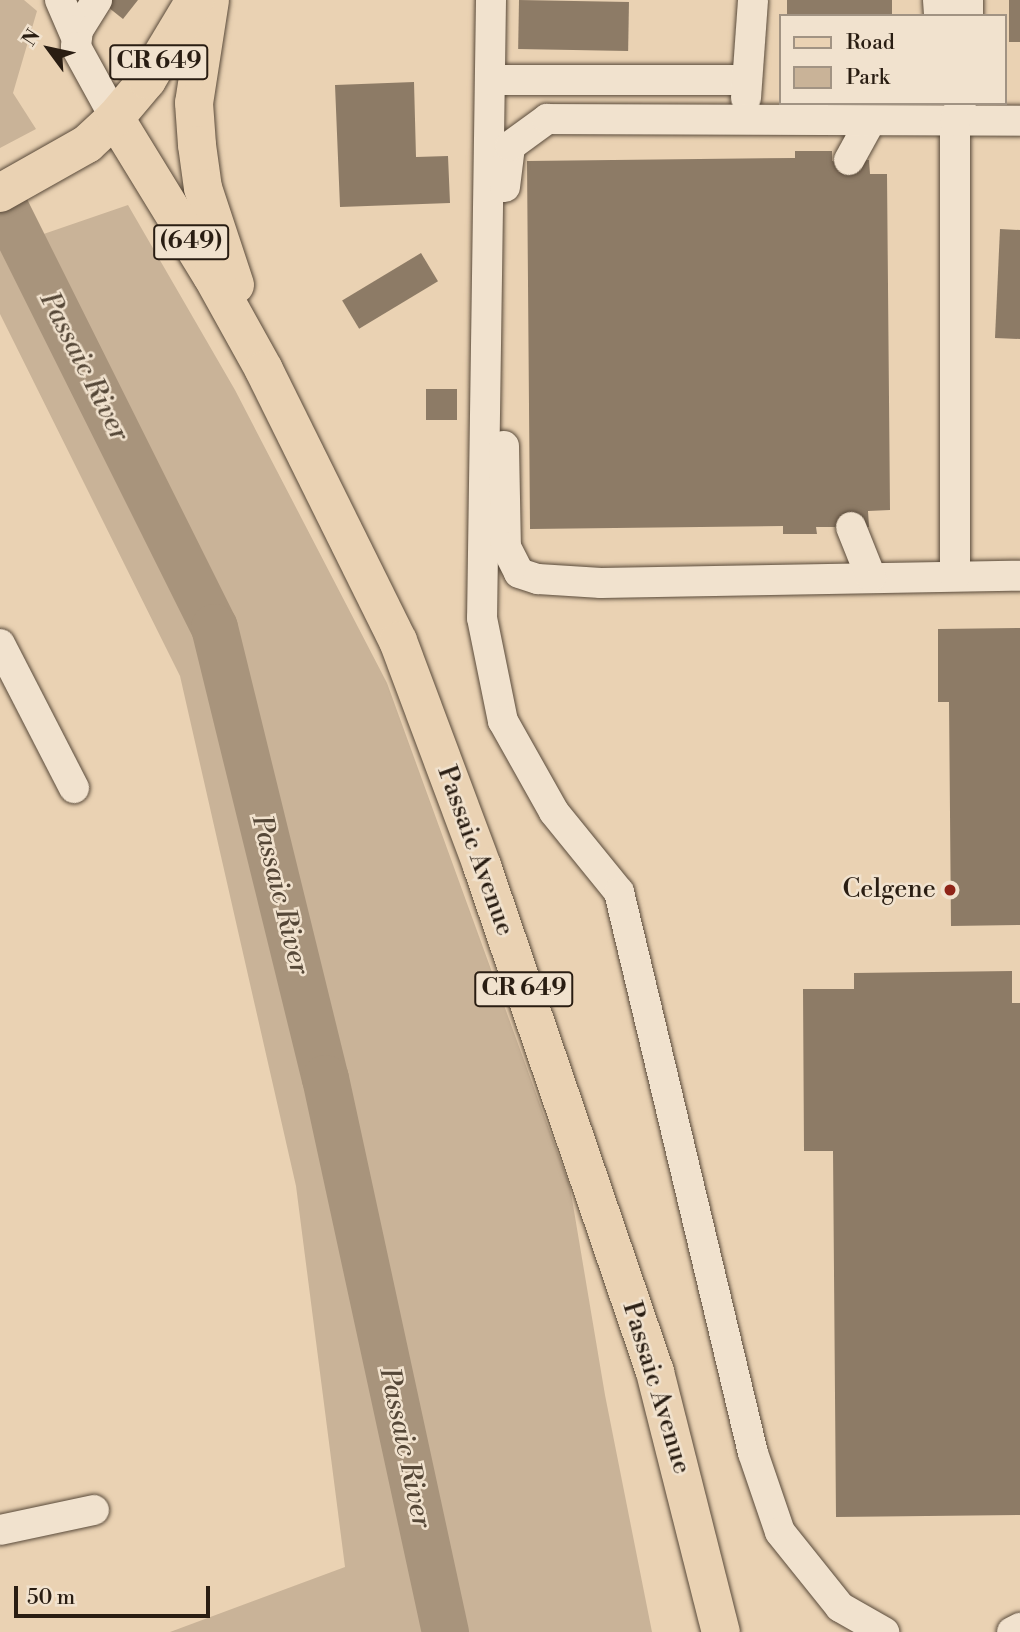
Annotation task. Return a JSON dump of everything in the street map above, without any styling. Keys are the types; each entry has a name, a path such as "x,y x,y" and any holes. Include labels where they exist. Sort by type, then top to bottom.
{"main road":[{"name":"CR 649","path":"115,118 147,80 195,0"},
{"path":"210,0 194,103 203,188 264,370"},
{"path":"0,193 76,152 115,118"},
{"name":"Passaic Avenue","path":"115,118 212,276 264,370 398,641 482,866 655,1372 721,1632"}],"lane":[{"path":"60,0 76,37 78,54 115,118"},
{"path":"76,37 97,0"},
{"path":"491,0 482,607 503,721 554,812 620,892 753,1453 780,1532 840,1607 884,1632"},
{"path":"747,120 745,80 753,0"},
{"path":"490,80 745,80"},
{"path":"1020,121 955,109 870,122 547,119 510,146 501,216 506,547 519,573 538,579 601,583 1020,576"},
{"path":"955,109 955,576"},
{"path":"849,160 870,122"},
{"path":"851,527 871,577"},
{"path":"482,607 528,576"},
{"path":"0,644 74,788"},
{"path":"0,1530 94,1510"},
{"path":"1012,1632 1020,1628"}],"green space":[{"path":"0,0 24,0 37,11 13,93 36,129 0,148"},
{"path":"128,205 235,390 387,683 570,1187 605,1395 652,1632 170,1632 345,1567 296,1186 180,676 0,314 0,249"}],"building":[{"path":"99,0 138,0 123,19"},
{"path":"519,0 629,2 628,51 518,49"},
{"path":"787,0 892,0 892,14 787,14"},
{"path":"1009,0 1020,0 1020,42 1009,42"},
{"path":"414,82 416,157 448,156 450,203 340,207 335,85"},
{"path":"795,151 832,151 832,161 869,160 870,174 887,174 890,510 868,511 869,527 816,527 817,534 783,534 783,526 530,529 527,161 795,158"},
{"path":"1000,229 1020,230 1020,339 995,338"},
{"path":"421,253 438,281 359,329 342,300"},
{"path":"426,389 457,389 457,420 426,420"},
{"path":"1020,628 1020,925 951,926 949,702 938,702 938,629"},
{"path":"1012,971 1012,1003 1020,1003 1020,1515 836,1517 833,1151 804,1151 803,989 854,989 854,973"}],"waterway":[{"name":"Passaic River","path":"0,198 214,627 325,1078 445,1632"}],"place":[{"name":"Celgene","path":"950,890"}]}
